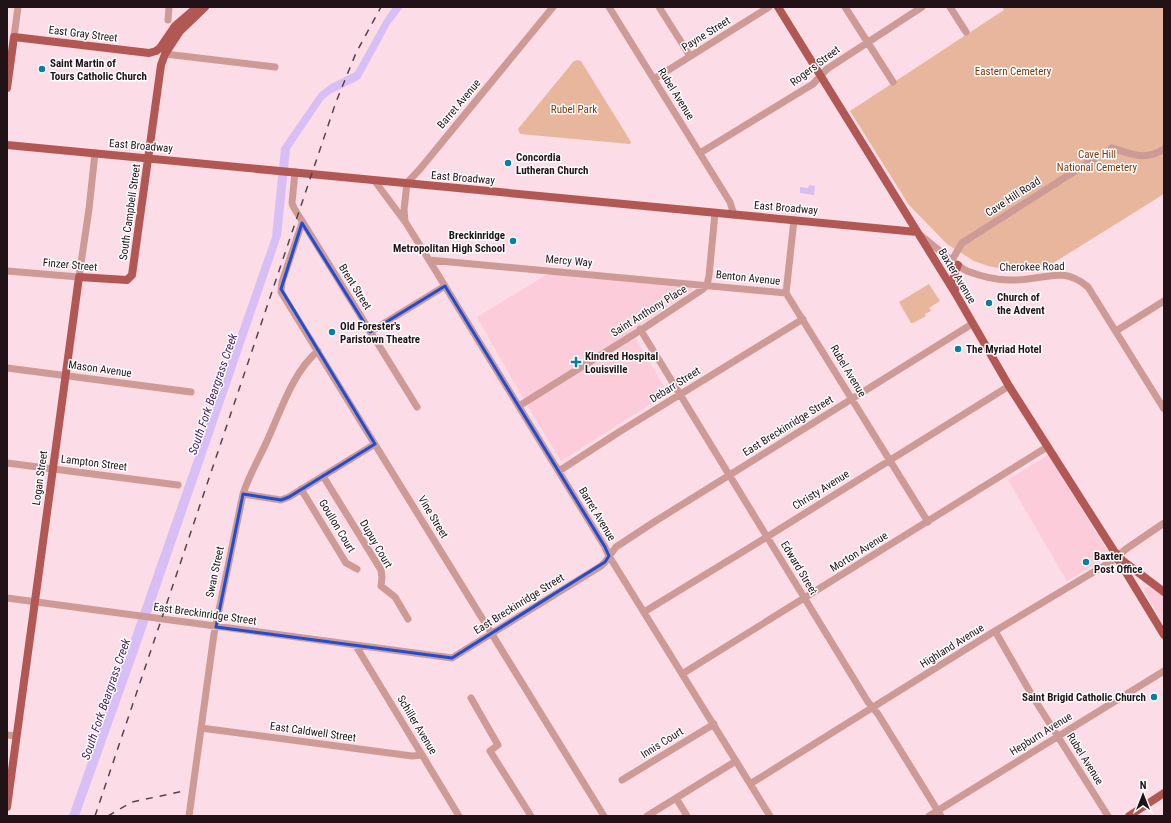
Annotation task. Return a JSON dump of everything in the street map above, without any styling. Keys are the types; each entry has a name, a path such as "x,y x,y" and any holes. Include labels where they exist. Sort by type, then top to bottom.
{"main road":[{"path":"150,52 156,51 160,48 175,26 197,7"},
{"name":"South Campbell Street","path":"130,278 133,270 161,65 165,54 180,31 205,7"},
{"name":"Baxter Avenue","path":"778,7 957,296 1009,386 1120,559 1124,569 1164,635"},
{"name":"East Gray Street","path":"14,37 150,52"},
{"path":"7,88 9,58 14,37"},
{"name":"South Campbell Street","path":"150,52 155,55 157,60 149,119 153,125"},
{"name":"East Broadway","path":"7,145 917,232"},
{"path":"955,262 953,281 957,296"},
{"name":"Finzer Street","path":"79,277 120,280 127,280 130,278"},
{"name":"Logan Street","path":"7,807 79,277"},
{"path":"1120,559 1164,592"},
{"path":"1129,816 1164,793"}],"street":[{"path":"14,37 18,7"},
{"path":"168,20 169,7"},
{"name":"Barret Avenue","path":"406,223 404,210 407,183 553,7"},
{"name":"Rubel Avenue","path":"609,7 730,202 734,215"},
{"path":"659,7 690,56"},
{"name":"Payne Street","path":"654,79 769,7"},
{"path":"845,7 893,82"},
{"name":"Rogers Street","path":"700,153 813,84 827,69 922,7"},
{"path":"950,7 966,32"},
{"path":"165,54 275,67"},
{"path":"1111,148 1141,156 1151,155 1164,149"},
{"name":"Logan Street","path":"79,277 89,209 95,153"},
{"name":"Cave Hill Road","path":"955,262 962,242 1094,159"},
{"name":"Brent Street","path":"291,172 292,203 302,223 416,407"},
{"name":"Barret Avenue","path":"374,180 406,223 770,816"},
{"path":"707,285 715,213"},
{"path":"786,293 794,220"},
{"name":"Vine Street","path":"302,223 281,289 604,816"},
{"name":"Cherokee Road","path":"917,232 967,270 991,278 1002,280 1023,280 1067,276 1078,280 1088,287 1164,409"},
{"name":"Mercy Way","path":"429,260 707,285"},
{"name":"Finzer Street","path":"7,271 79,277"},
{"name":"Benton Avenue","path":"707,285 786,293"},
{"name":"Saint Anthony Place","path":"518,406 696,295 707,285"},
{"path":"370,332 445,286"},
{"name":"Rubel Avenue","path":"786,293 928,522"},
{"path":"1116,331 1164,301"},
{"name":"Debarr Street","path":"559,471 803,319"},
{"name":"East Breckinridge Street","path":"7,598 452,658 601,566 616,547 972,324"},
{"name":"Edward Street","path":"640,329 804,599 868,702 893,738 939,814"},
{"name":"Swan Street","path":"189,816 216,627 243,494 283,402 309,358 318,351"},
{"name":"Mason Avenue","path":"7,368 191,392"},
{"name":"Christy Avenue","path":"644,612 1009,386"},
{"path":"243,494 281,500 289,497 375,444"},
{"name":"Morton Avenue","path":"682,674 1047,447"},
{"name":"Lampton Street","path":"7,463 178,485"},
{"name":"Dupuy Court","path":"322,476 381,570 381,586 395,596 408,619"},
{"name":"Goullon Court","path":"301,489 346,563 357,569"},
{"name":"Highland Avenue","path":"750,784 995,631 1120,559 1164,523"},
{"name":"Rubel Avenue","path":"995,631 1033,698 1108,816"},
{"name":"Schiller Avenue","path":"356,646 459,816"},
{"name":"Hepburn Avenue","path":"929,816 939,814 1058,736 1164,671"},
{"path":"471,698 498,745 490,751 531,816"},
{"name":"Innis Court","path":"622,780 714,724"},
{"name":"East Caldwell Street","path":"201,728 412,756 422,755"},
{"path":"7,735 16,736"},
{"path":"647,816 736,761"},
{"path":"676,798 687,816"}],"highlighted area":[{"path":"302,223 370,332 445,286 605,547 609,556 605,562 452,658 216,627 243,494 281,500 289,497 375,444 281,289"}],"shaded area":[{"name":"South Fork Beargrass Creek","path":"393,7 403,7 390,24 360,79 330,94 323,100 290,149 281,236 138,651 79,816 69,816 272,237 281,148 319,93 331,84 355,72 384,20"},
{"path":"809,185 815,186 814,195 800,193 800,187 808,188"},
{"name":"Kindred Hospital Louisville","path":"548,274 691,286 693,290 631,331 668,393 561,461 477,317"},
{"path":"1048,455 1110,555 1067,581 1008,480"},
{"path":"1148,586 1164,597 1164,624 1144,591 1144,588"}],"green space":[{"path":"1002,7 1164,7 1164,194 1050,265 1008,270 988,266 974,261 947,244 909,205 850,111 1004,10"},
{"name":"Rubel Park","path":"574,61 581,61 631,142 630,144 520,134 518,129"},
{"path":"929,284 940,301 929,308 931,311 925,314 926,316 911,323 899,302"}],"railway":[{"path":"95,816 336,102 356,53 381,7"},
{"path":"108,816 132,802 184,791"}],"place":[{"name":"Saint Martin of Tours Catholic Church","path":"42,69"},
{"name":"Concordia Lutheran Church","path":"508,163"},
{"name":"Breckinridge Metropolitan High School","path":"513,241"},
{"name":"Church of the Advent","path":"989,303"},
{"name":"Old Forester's Paristown Theatre","path":"332,332"},
{"name":"The Myriad Hotel","path":"958,349"},
{"name":"Kindred Hospital Louisville","path":"576,362"},
{"name":"Baxter Post Office","path":"1086,562"},
{"name":"Saint Brigid Catholic Church","path":"1154,697"}],"park label":[{"name":"Eastern Cemetery","path":"1013,71"},
{"name":"Cave Hill National Cemetery","path":"1097,160"}]}
